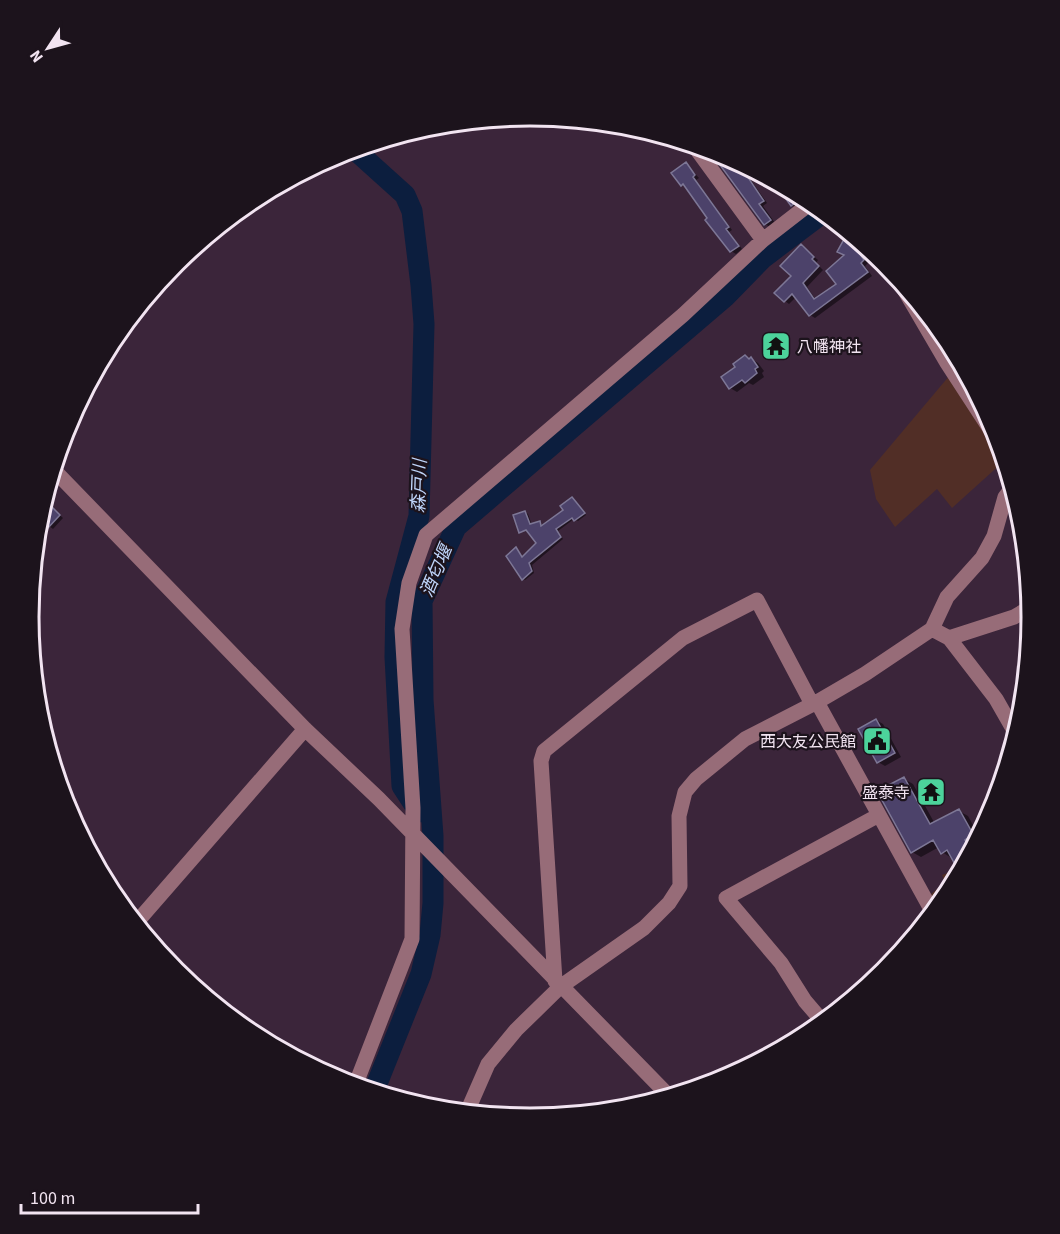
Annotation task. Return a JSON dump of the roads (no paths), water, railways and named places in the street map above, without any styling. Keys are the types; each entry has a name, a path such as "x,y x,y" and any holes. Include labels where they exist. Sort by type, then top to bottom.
{"street":[{"path":"703,157 763,240"},
{"path":"359,1077 412,939 411,834 413,808 402,629 409,582 426,535 682,315 763,240 803,209"},
{"path":"60,477 305,729 379,799 557,984 662,1089"},
{"path":"470,1104 488,1064 557,984 644,928 669,903 680,886 679,816 685,792 696,779 745,739 865,674 932,629 947,597 982,558 994,536 1006,496"},
{"path":"557,984 541,761 544,751 683,638 757,600 928,904"},
{"path":"950,638 1021,613"},
{"path":"932,629 950,638 996,699 1010,723"},
{"path":"141,917 305,729"},
{"path":"817,1015 805,1001 781,963 726,898 879,815"}],"waterway":[{"name":"森戸川","path":"362,156 405,195 412,211 421,285 424,324 419,516 396,602 395,657 402,786 419,812"},
{"name":"酒匂堰","path":"377,1083 421,974 430,935 433,903 433,836 423,700 422,601 456,527 726,296 763,258 816,218"}],"place":[{"name":"八幡神社","path":"776,346"},
{"name":"西大友公民館","path":"877,741"},
{"name":"盛泰寺","path":"931,792"}]}
